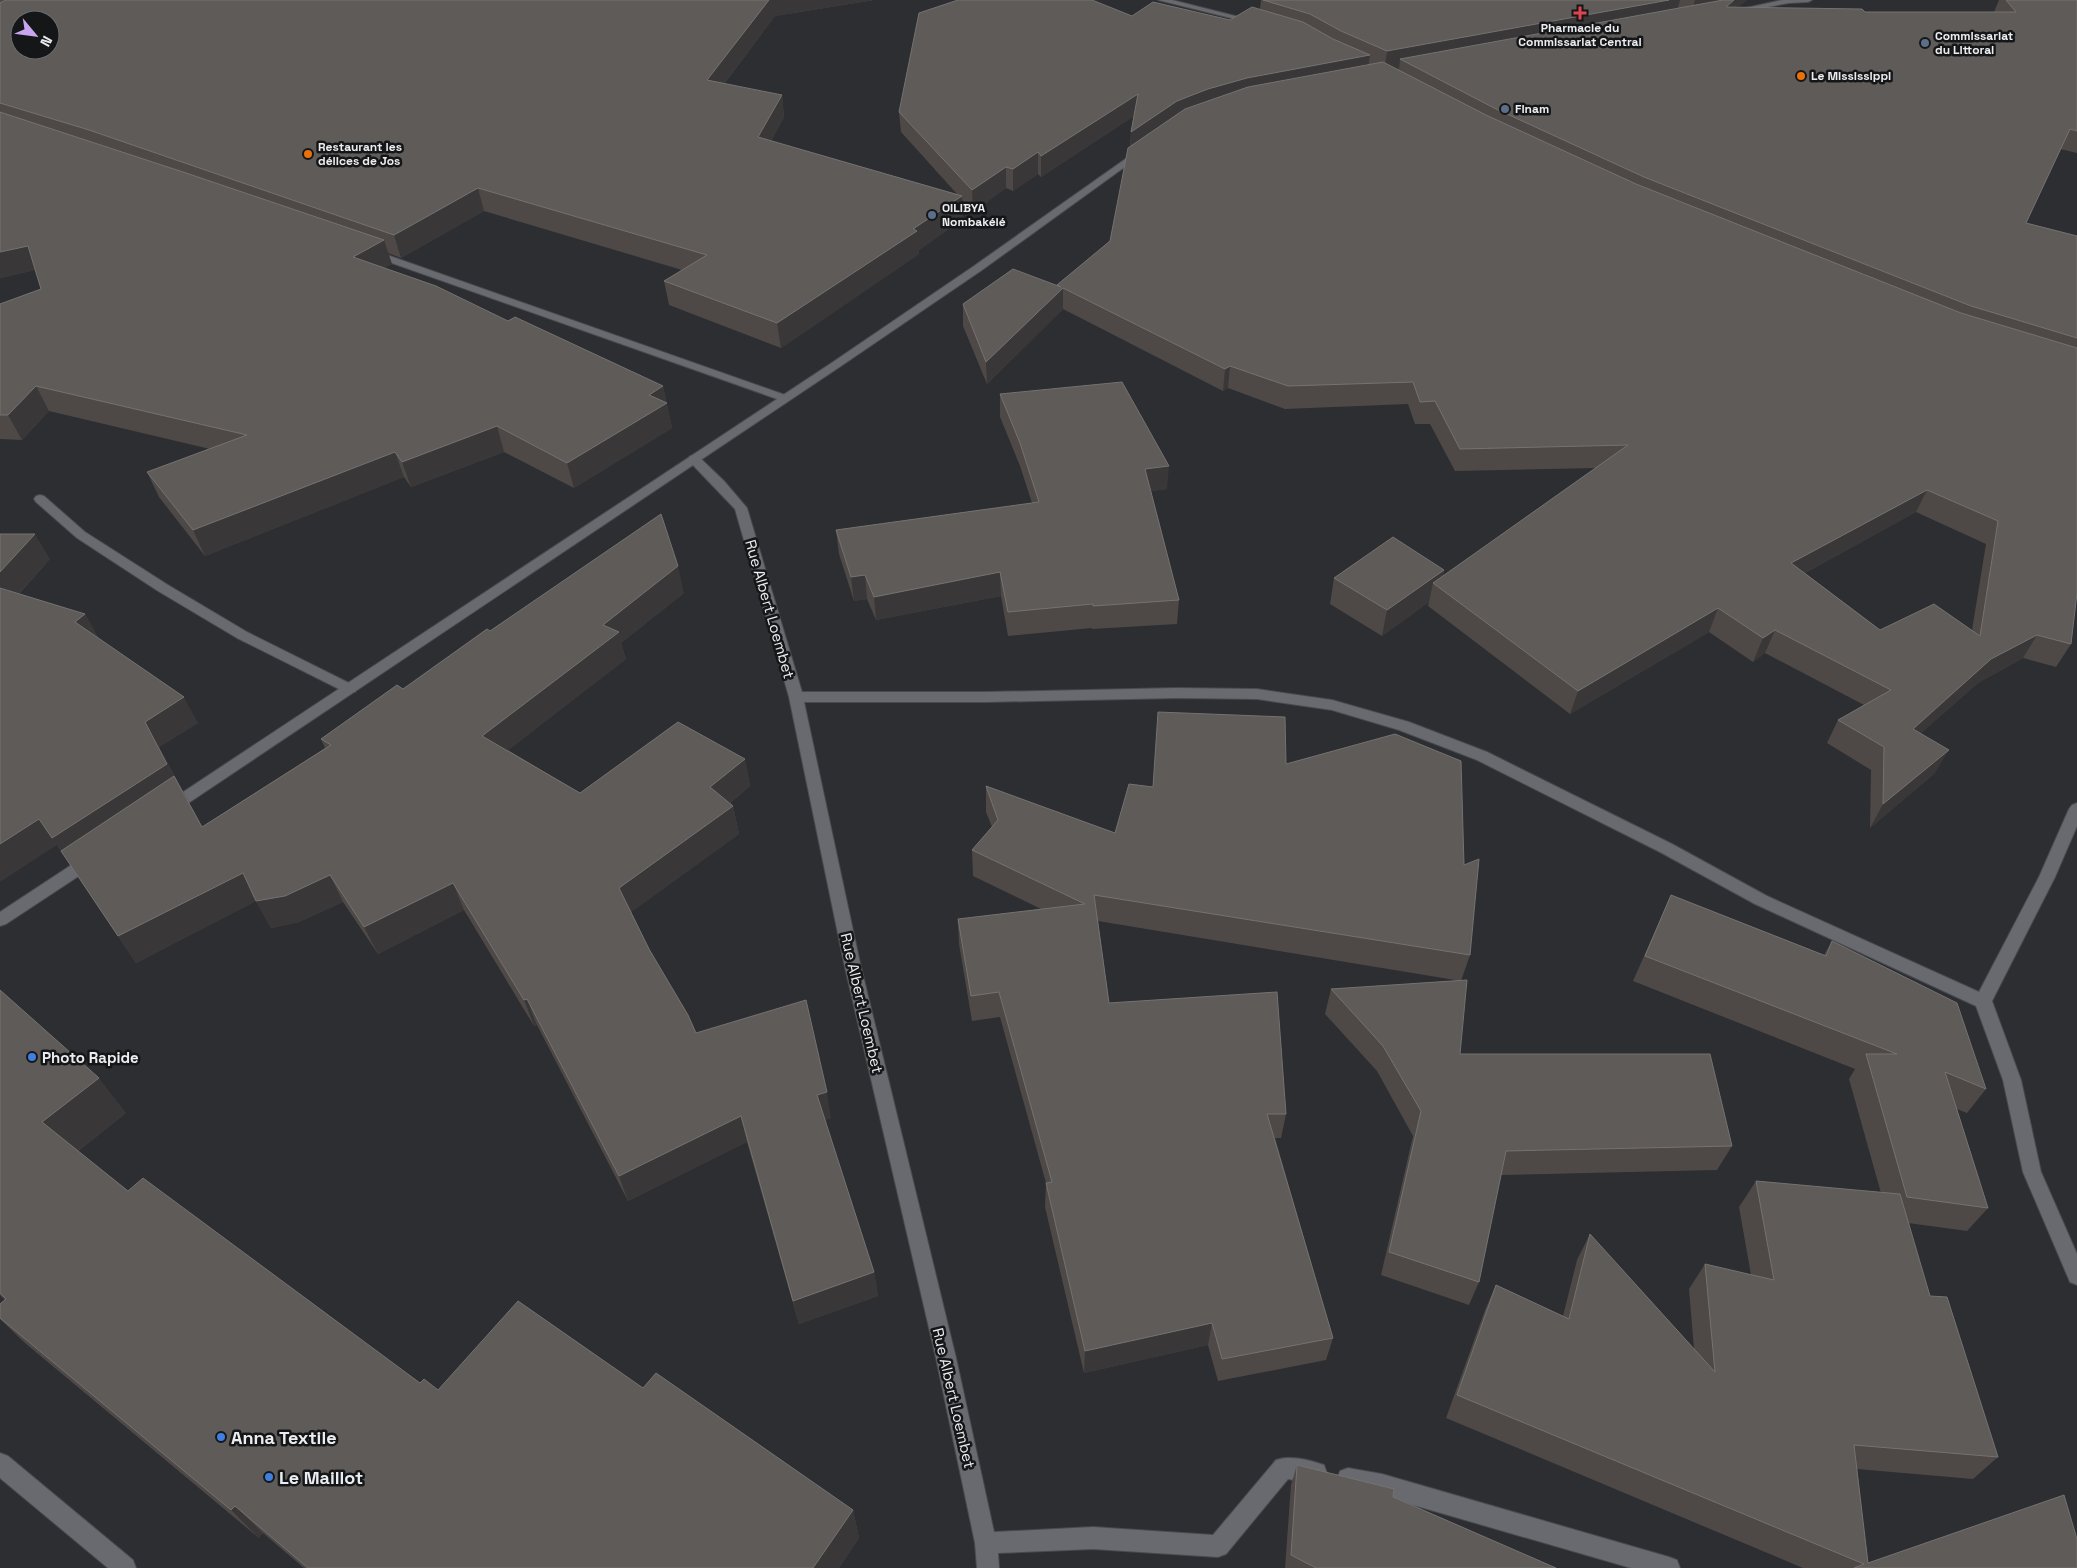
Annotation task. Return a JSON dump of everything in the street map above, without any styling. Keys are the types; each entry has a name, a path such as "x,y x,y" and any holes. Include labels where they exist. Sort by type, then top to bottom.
{"street":[{"path":"1162,0 1262,24"},
{"path":"1724,14 1792,0 1808,0"},
{"path":"158,816 970,274 1147,147"},
{"path":"362,249 784,398"},
{"name":"Rue Albert Loembet","path":"694,459 741,508 796,697 852,963 946,1358 986,1543 988,1568"},
{"path":"40,499 81,535 163,588 242,635 350,689"},
{"path":"796,697 976,698 1195,693 1257,694 1332,705 1404,726 1482,756 1666,848 1761,900 1983,1002 2012,1080 2032,1172 2077,1276"},
{"path":"1983,1002 2047,877 2077,809"},
{"path":"0,920 100,854"},
{"path":"0,1464 125,1568"},
{"path":"986,1543 1093,1538 1218,1546 1284,1468 1382,1485 1669,1568"}],"building":[{"path":"6,0 769,0 707,80 782,95 758,137 962,196 913,229 917,231 777,323 664,281 707,255 478,188 394,235 89,130 0,103 0,3"},
{"path":"958,0 1092,0 1132,16 1153,2 1230,20 1252,7 1303,22 1333,39 1370,55 1247,78 1208,89 1177,101 1131,132 1138,94 1041,156 1038,152 1013,169 1006,167 972,190 899,112 919,13"},
{"path":"1263,0 1669,0 1387,51 1341,31 1310,14"},
{"path":"1723,0 1734,0 1726,7 1862,9 1865,12 2016,12 2006,0 2077,0 2077,131 2070,129 2026,223 2077,236 2077,338 1971,306 1644,177 1494,108 1400,59"},
{"path":"1383,62 1486,115 1636,184 1961,313 2077,348 2077,593 2071,644 2037,635 1991,659 1913,729 1949,750 1883,804 1884,747 1838,720 1891,690 1775,630 1763,638 1718,608 1578,691 1433,583 1628,445 1460,449 1435,401 1420,402 1413,382 1288,386 1230,366 1225,369 1063,288 986,362 963,304 1013,269 1061,287 1057,285 1110,241 1128,148 1185,109 1248,87","holes":["1927,490 1998,521 1980,636 1934,604 1880,630 1791,563"]},
{"path":"0,112 384,240 353,257 436,286 508,321 515,317 663,386 649,395 667,403 567,463 497,426 402,462 395,452 193,530 147,472 247,435 36,386 8,415 0,415 0,304 41,289 28,246 0,252"},
{"path":"1122,382 1169,466 1145,469 1179,600 1093,606 1093,604 1008,612 1000,572 874,597 865,575 851,577 836,530 1039,502 1020,443 1000,394"},
{"path":"661,514 678,566 603,625 619,632 482,736 580,793 678,722 745,759 710,787 733,806 619,888 649,949 688,1015 696,1033 806,1000 827,1092 817,1095 874,1272 793,1301 741,1116 619,1176 527,999 524,1000 453,883 364,927 330,875 285,896 256,901 243,873 118,936 61,851 174,776 202,827 331,745 321,739 397,685 403,689 487,629 490,631"},
{"path":"0,534 35,534 0,572"},
{"path":"1393,537 1444,570 1387,610 1334,578"},
{"path":"0,588 85,614 75,622 184,697 145,722 167,764 52,838 39,819 0,844"},
{"path":"1158,712 1285,717 1286,764 1395,734 1461,761 1464,865 1479,859 1470,955 1094,895 1109,1003 1277,992 1286,1114 1267,1114 1333,1338 1222,1359 1212,1323 1085,1351 1046,1183 1052,1182 999,992 971,996 958,919 1085,904 972,850 998,820 986,786 1115,833 1129,784 1153,787"},
{"path":"1671,895 1826,956 1832,941 1957,1003 1986,1089 1945,1072 1988,1208 1907,1197 1866,1054 1897,1054 1645,956"},
{"path":"1467,980 1460,1054 1710,1054 1732,1146 1506,1151 1479,1282 1389,1252 1421,1111 1383,1046 1331,989"},
{"path":"0,990 99,1078 42,1122 128,1191 143,1178 420,1383 424,1379 438,1390 518,1301 643,1388 656,1373 853,1510 813,1568 308,1568 235,1506 231,1510 0,1318 0,1304 6,1299 0,1293"},
{"path":"1756,1181 1900,1194 1930,1296 1947,1297 1998,1457 1854,1445 1868,1563 2064,1495 2077,1539 2077,1568 1854,1568 1864,1564 1457,1395 1496,1285 1569,1319 1590,1234 1715,1372 1705,1264 1774,1280"},
{"path":"1297,1465 1394,1489 1393,1497 1556,1568 1316,1568 1291,1555"}],"place":[{"name":"Pharmacie du Commissariat Central","path":"1580,13"},
{"name":"Commissariat du Littoral","path":"1925,43"},
{"name":"Le Mississippi","path":"1801,76"},
{"name":"Finam","path":"1505,109"},
{"name":"Restaurant les délices de Jos","path":"308,154"},
{"name":"OILIBYA Nombakélé","path":"932,215"},
{"name":"Photo Rapide","path":"32,1057"},
{"name":"Anna Textile","path":"221,1437"},
{"name":"Le Maillot","path":"269,1477"}]}
